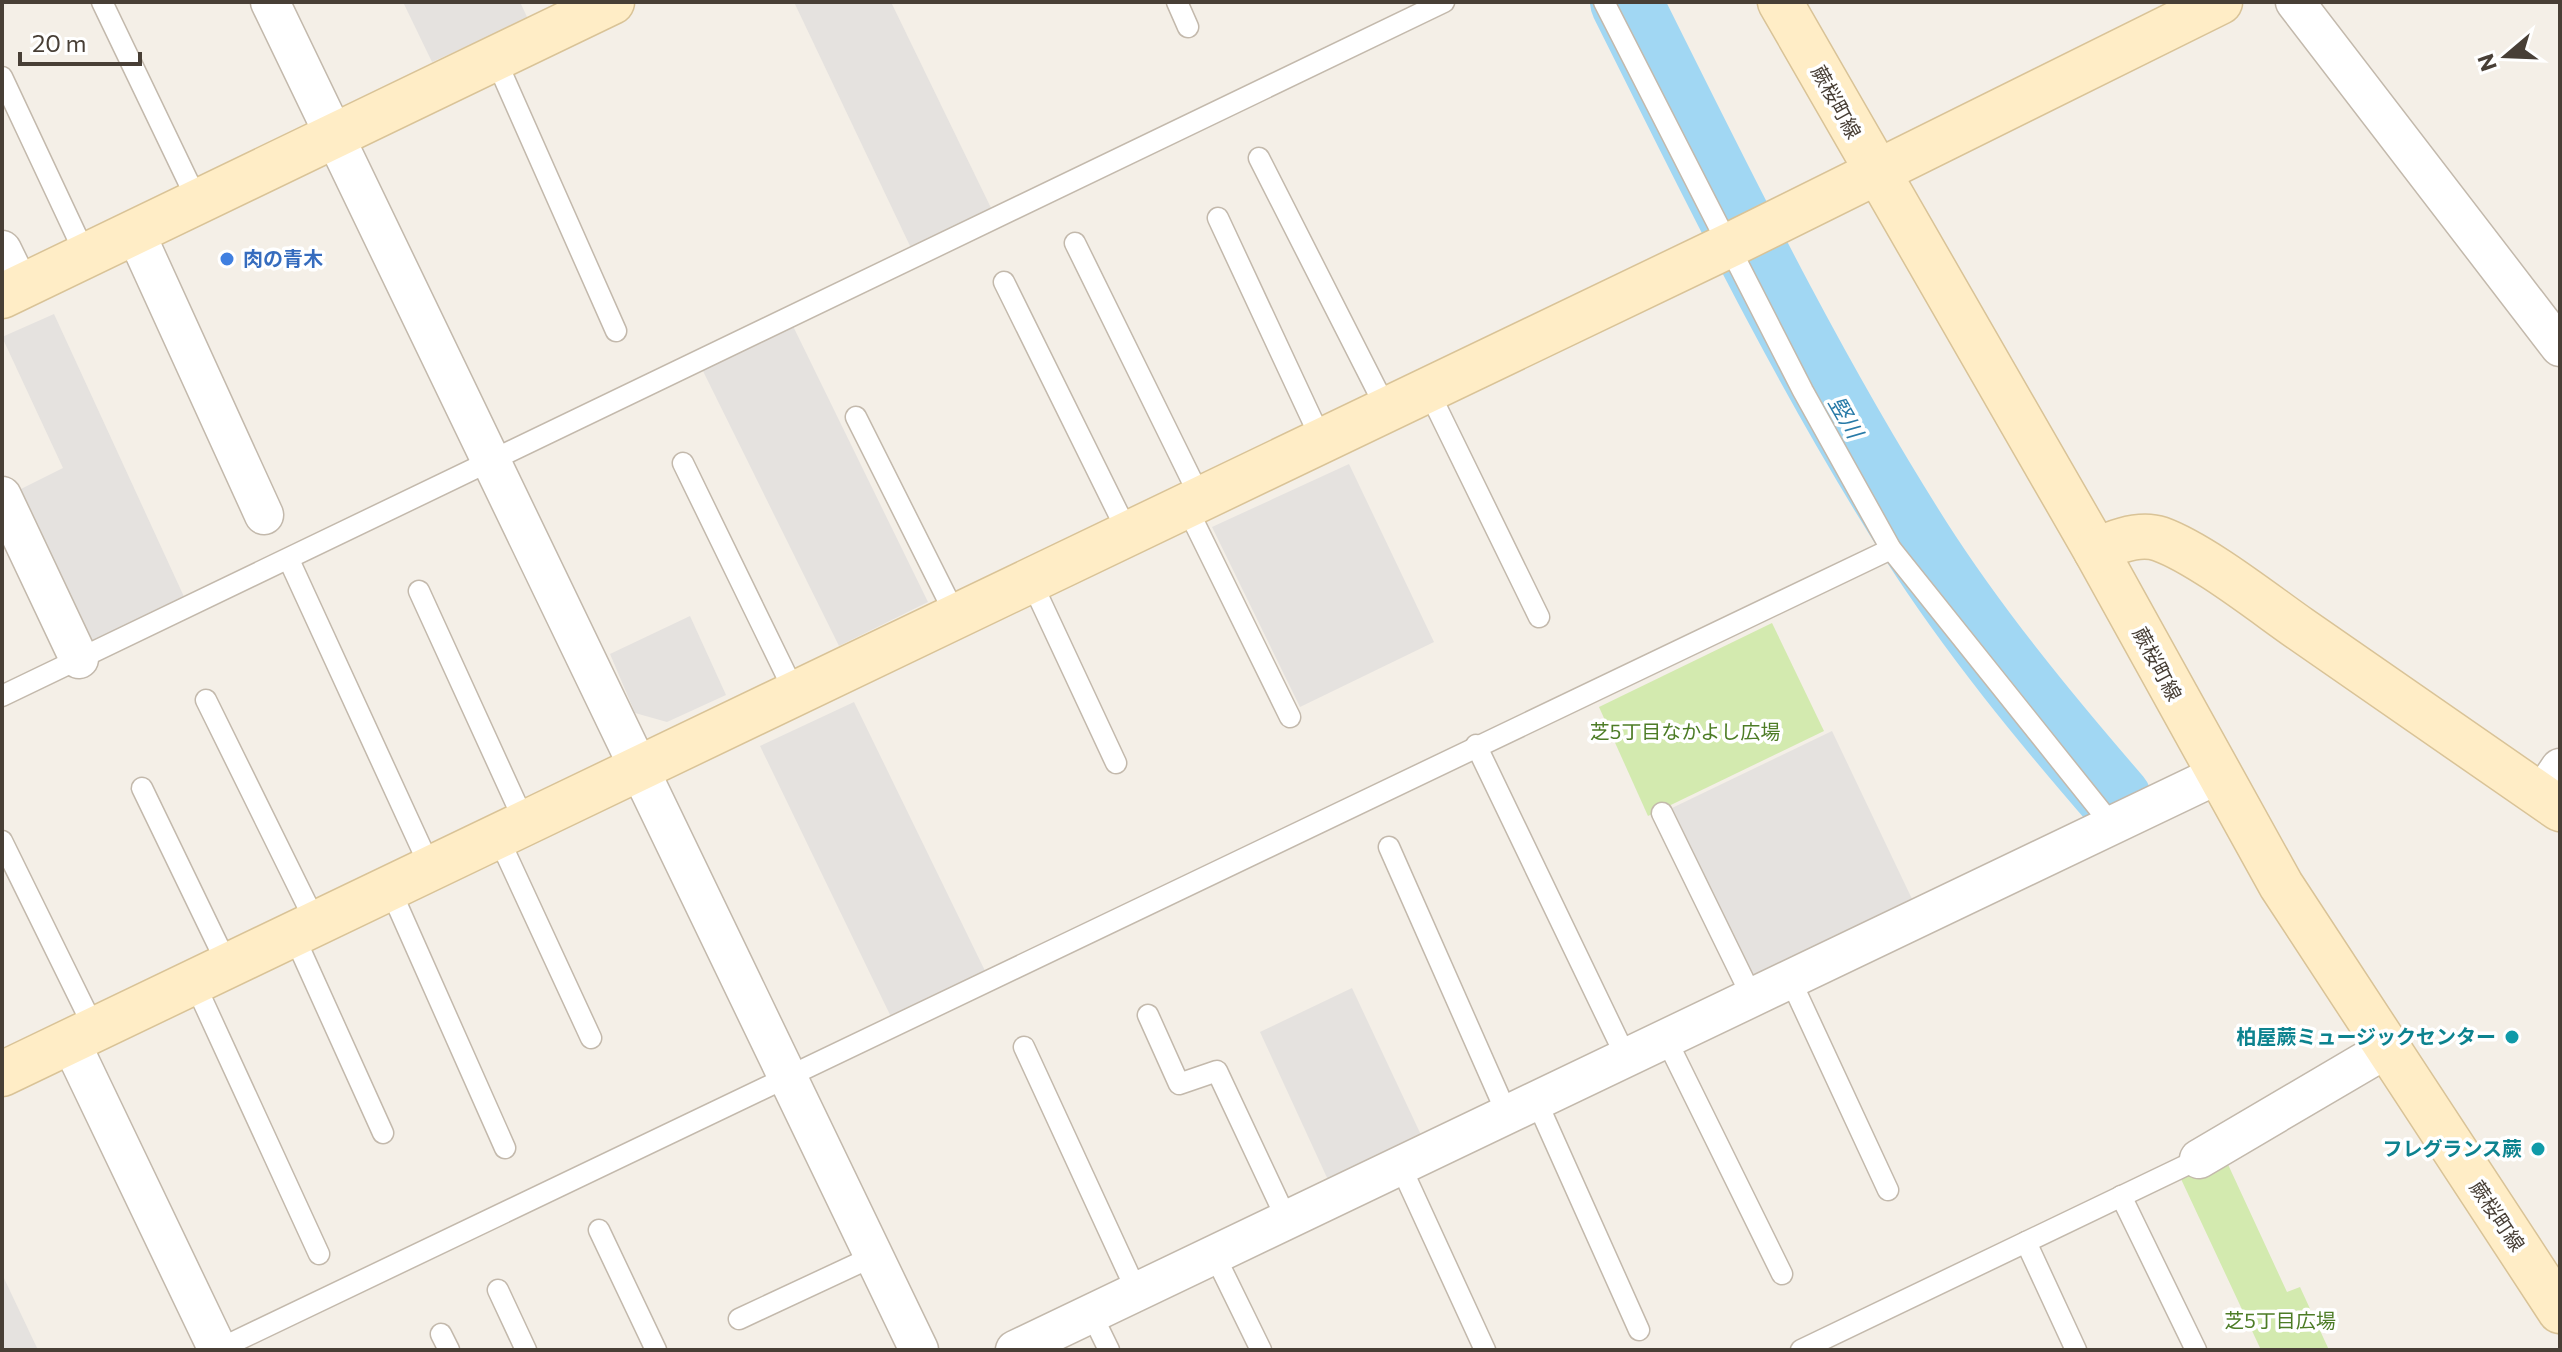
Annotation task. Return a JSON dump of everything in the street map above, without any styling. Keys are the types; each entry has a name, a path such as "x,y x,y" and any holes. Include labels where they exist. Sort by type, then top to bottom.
{"street":[{"path":"270,2 919,1350"},
{"path":"8,278 86,256 612,2"},
{"name":"蕨桜町線","path":"1780,2 2096,551 2217,775 2281,885 2560,1311"},
{"path":"2,1074 1741,239 2220,2"},
{"path":"2295,2 2560,347"},
{"path":"135,232 264,515"},
{"path":"2,496 79,659"},
{"path":"2096,551 2114,542 2143,538 2157,538 2171,544 2554,791"},
{"path":"1015,1350 2217,775"},
{"path":"82,1036 218,1350"},
{"path":"2199,1159 2386,1049"}],"lane":[{"path":"102,2 198,202"},
{"path":"1177,2 1188,27"},
{"path":"2,696 1444,2"},
{"path":"1604,2 1741,239 1891,549 2112,825"},
{"path":"495,58 616,331"},
{"path":"2,77 86,256"},
{"path":"1259,158 1387,410"},
{"path":"1218,218 1322,441"},
{"path":"1075,243 1290,717"},
{"path":"1004,282 1128,533"},
{"path":"1428,390 1539,617"},
{"path":"856,417 956,616"},
{"path":"683,463 795,693"},
{"path":"218,1350 790,1080 1476,745 1891,549"},
{"path":"289,560 431,869"},
{"path":"1031,581 1116,763"},
{"path":"419,591 591,1038"},
{"path":"206,700 305,930 383,1133"},
{"path":"1476,745 1626,1057"},
{"path":"142,788 319,1254"},
{"path":"1662,813 1752,997"},
{"path":"2,841 82,1036"},
{"path":"1389,847 1639,1330"},
{"path":"390,889 505,1148"},
{"path":"1790,979 1888,1190"},
{"path":"1148,1015 1179,1084 1217,1071 1287,1220"},
{"path":"1666,1039 1782,1274"},
{"path":"1024,1047 1137,1292"},
{"path":"1801,1350 2199,1159"},
{"path":"1400,1165 1485,1350"},
{"path":"2121,1196 2196,1350"},
{"path":"599,1230 656,1350"},
{"path":"2026,1242 2076,1350"},
{"path":"1214,1254 1261,1350"},
{"path":"739,1319 874,1256"},
{"path":"498,1290 526,1350"},
{"path":"1091,1313 1109,1350"}],"green space":[{"name":"芝5丁目なかよし広場","path":"1772,623 1824,731 1648,816 1599,707"},
{"name":"芝5丁目広場","path":"2225,1158 2287,1292 2300,1287 2329,1350 2261,1350 2181,1179"}],"shaded area":[{"path":"403,2 520,2 528,19 432,62"},
{"path":"794,2 891,2 992,210 911,248"},
{"path":"54,314 186,601 92,645 19,490 63,468 2,337"},
{"path":"792,324 928,602 839,646 701,367"},
{"path":"1349,464 1434,642 1300,707 1212,527"},
{"path":"690,616 726,695 667,722 635,713 610,654"},
{"path":"854,702 988,977 893,1021 760,746"},
{"path":"1832,731 1913,901 1754,978 1672,808"},
{"path":"1352,988 1422,1137 1329,1182 1260,1032"},
{"path":"2,1274 38,1350 2,1350"}],"waterway":[{"name":"竪川","path":"1626,2 1764,276 1876,476 1916,541 1986,642 2116,800"}],"place":[{"name":"肉の青木","path":"227,259"},
{"name":"柏屋蕨ミュージックセンター","path":"2512,1037"},
{"name":"フレグランス蕨","path":"2538,1149"}]}
